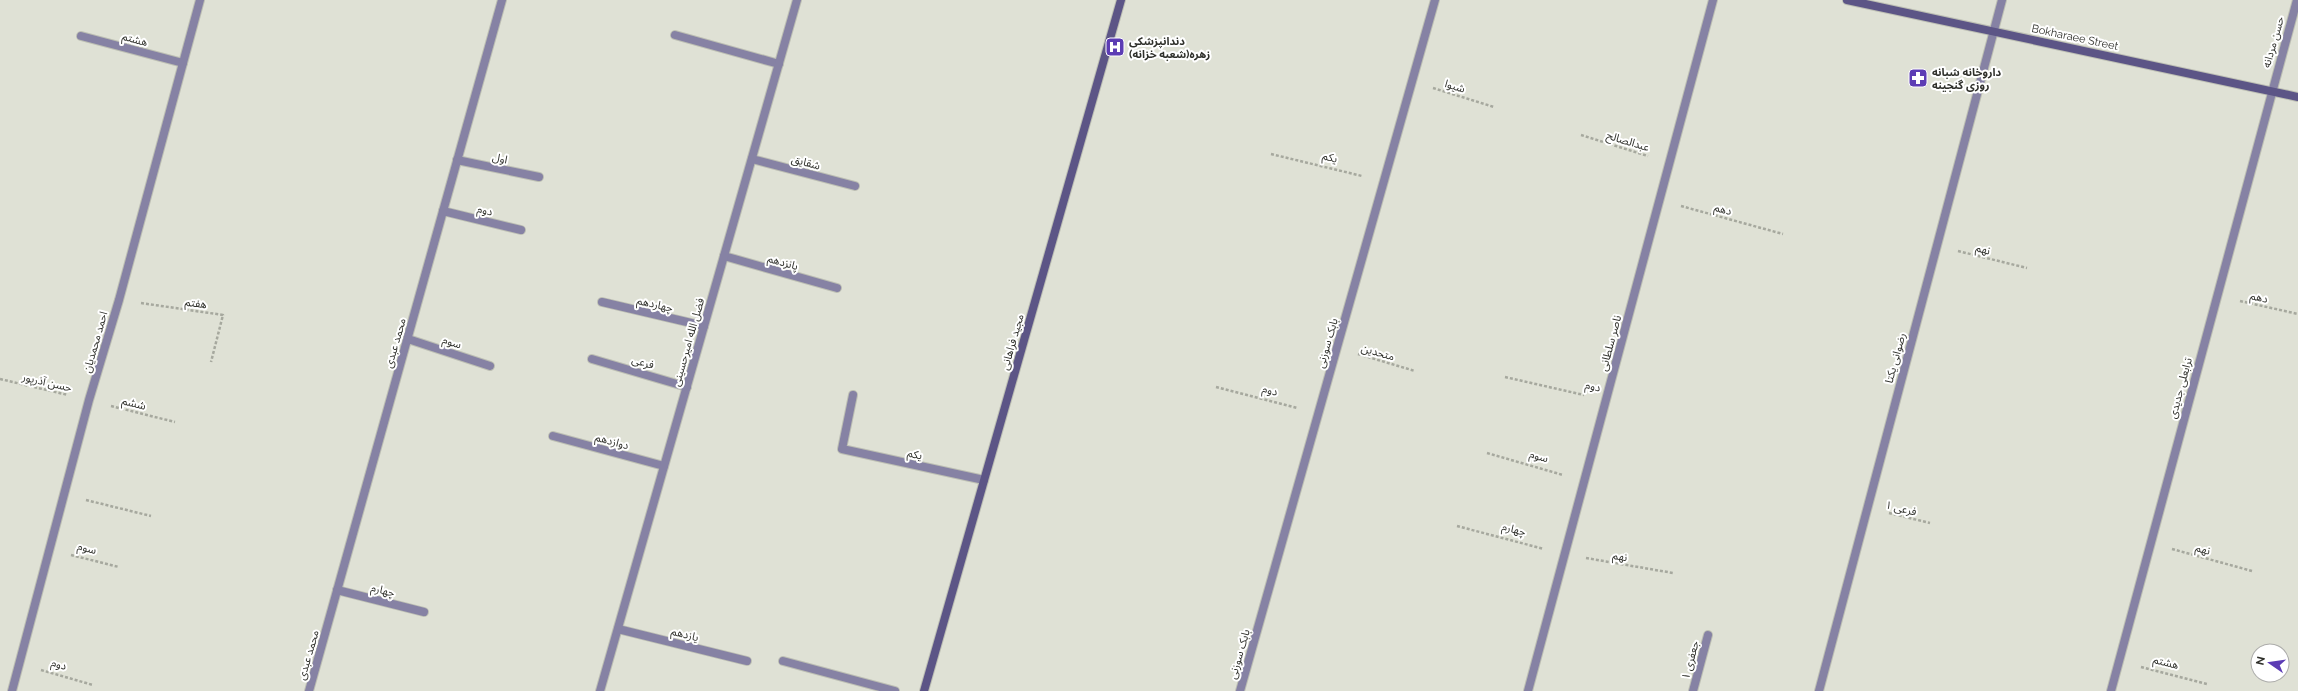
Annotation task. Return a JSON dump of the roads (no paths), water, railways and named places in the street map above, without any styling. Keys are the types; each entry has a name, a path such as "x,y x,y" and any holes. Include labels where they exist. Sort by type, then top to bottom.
{"street":[{"name":"احمد محمدیان","path":"12,691 200,0"},
{"name":"محمد عبدی","path":"309,691 502,0"},
{"name":"فضل الله امیرحسینی","path":"600,691 797,0"},
{"name":"مجید فراهانی","path":"924,691 1120,0"},
{"name":"بابک سوزنی","path":"1240,691 1435,0"},
{"name":"ناصر سلطانی","path":"1528,691 1713,0"},
{"name":"Bokharaee Street","path":"1847,0 2298,97"},
{"name":"رضوانی یکتا","path":"1819,691 2002,0"},
{"name":"حسن مردانه","path":"2271,90 2297,0"},
{"path":"675,35 779,64"},
{"name":"هشتم","path":"81,36 183,63"},
{"name":"ترابعلی جدیدی","path":"2111,691 2271,90"},
{"name":"شقایق","path":"752,159 855,186"},
{"name":"اول","path":"457,160 539,177"},
{"name":"دوم","path":"443,211 521,230"},
{"name":"پانزدهم","path":"724,256 837,288"},
{"name":"چهاردهم","path":"602,302 704,326"},
{"name":"سوم","path":"408,338 490,366"},
{"name":"فرعی","path":"592,359 687,387"},
{"name":"یکم","path":"852,395 842,449 984,480"},
{"name":"دوازدهم","path":"553,436 664,466"},
{"name":"چهارم","path":"337,590 424,612"},
{"name":"یازدهم","path":"618,629 747,661"},
{"name":"جعفری ۱","path":"1693,691 1708,635"},
{"path":"783,661 895,691"}],"place":[{"name":"دندانپزشکی زهره(شعبه خزانه)","path":"1115,47"},
{"name":"داروخانه شبانه روزی گنجینه","path":"1918,78"}]}
